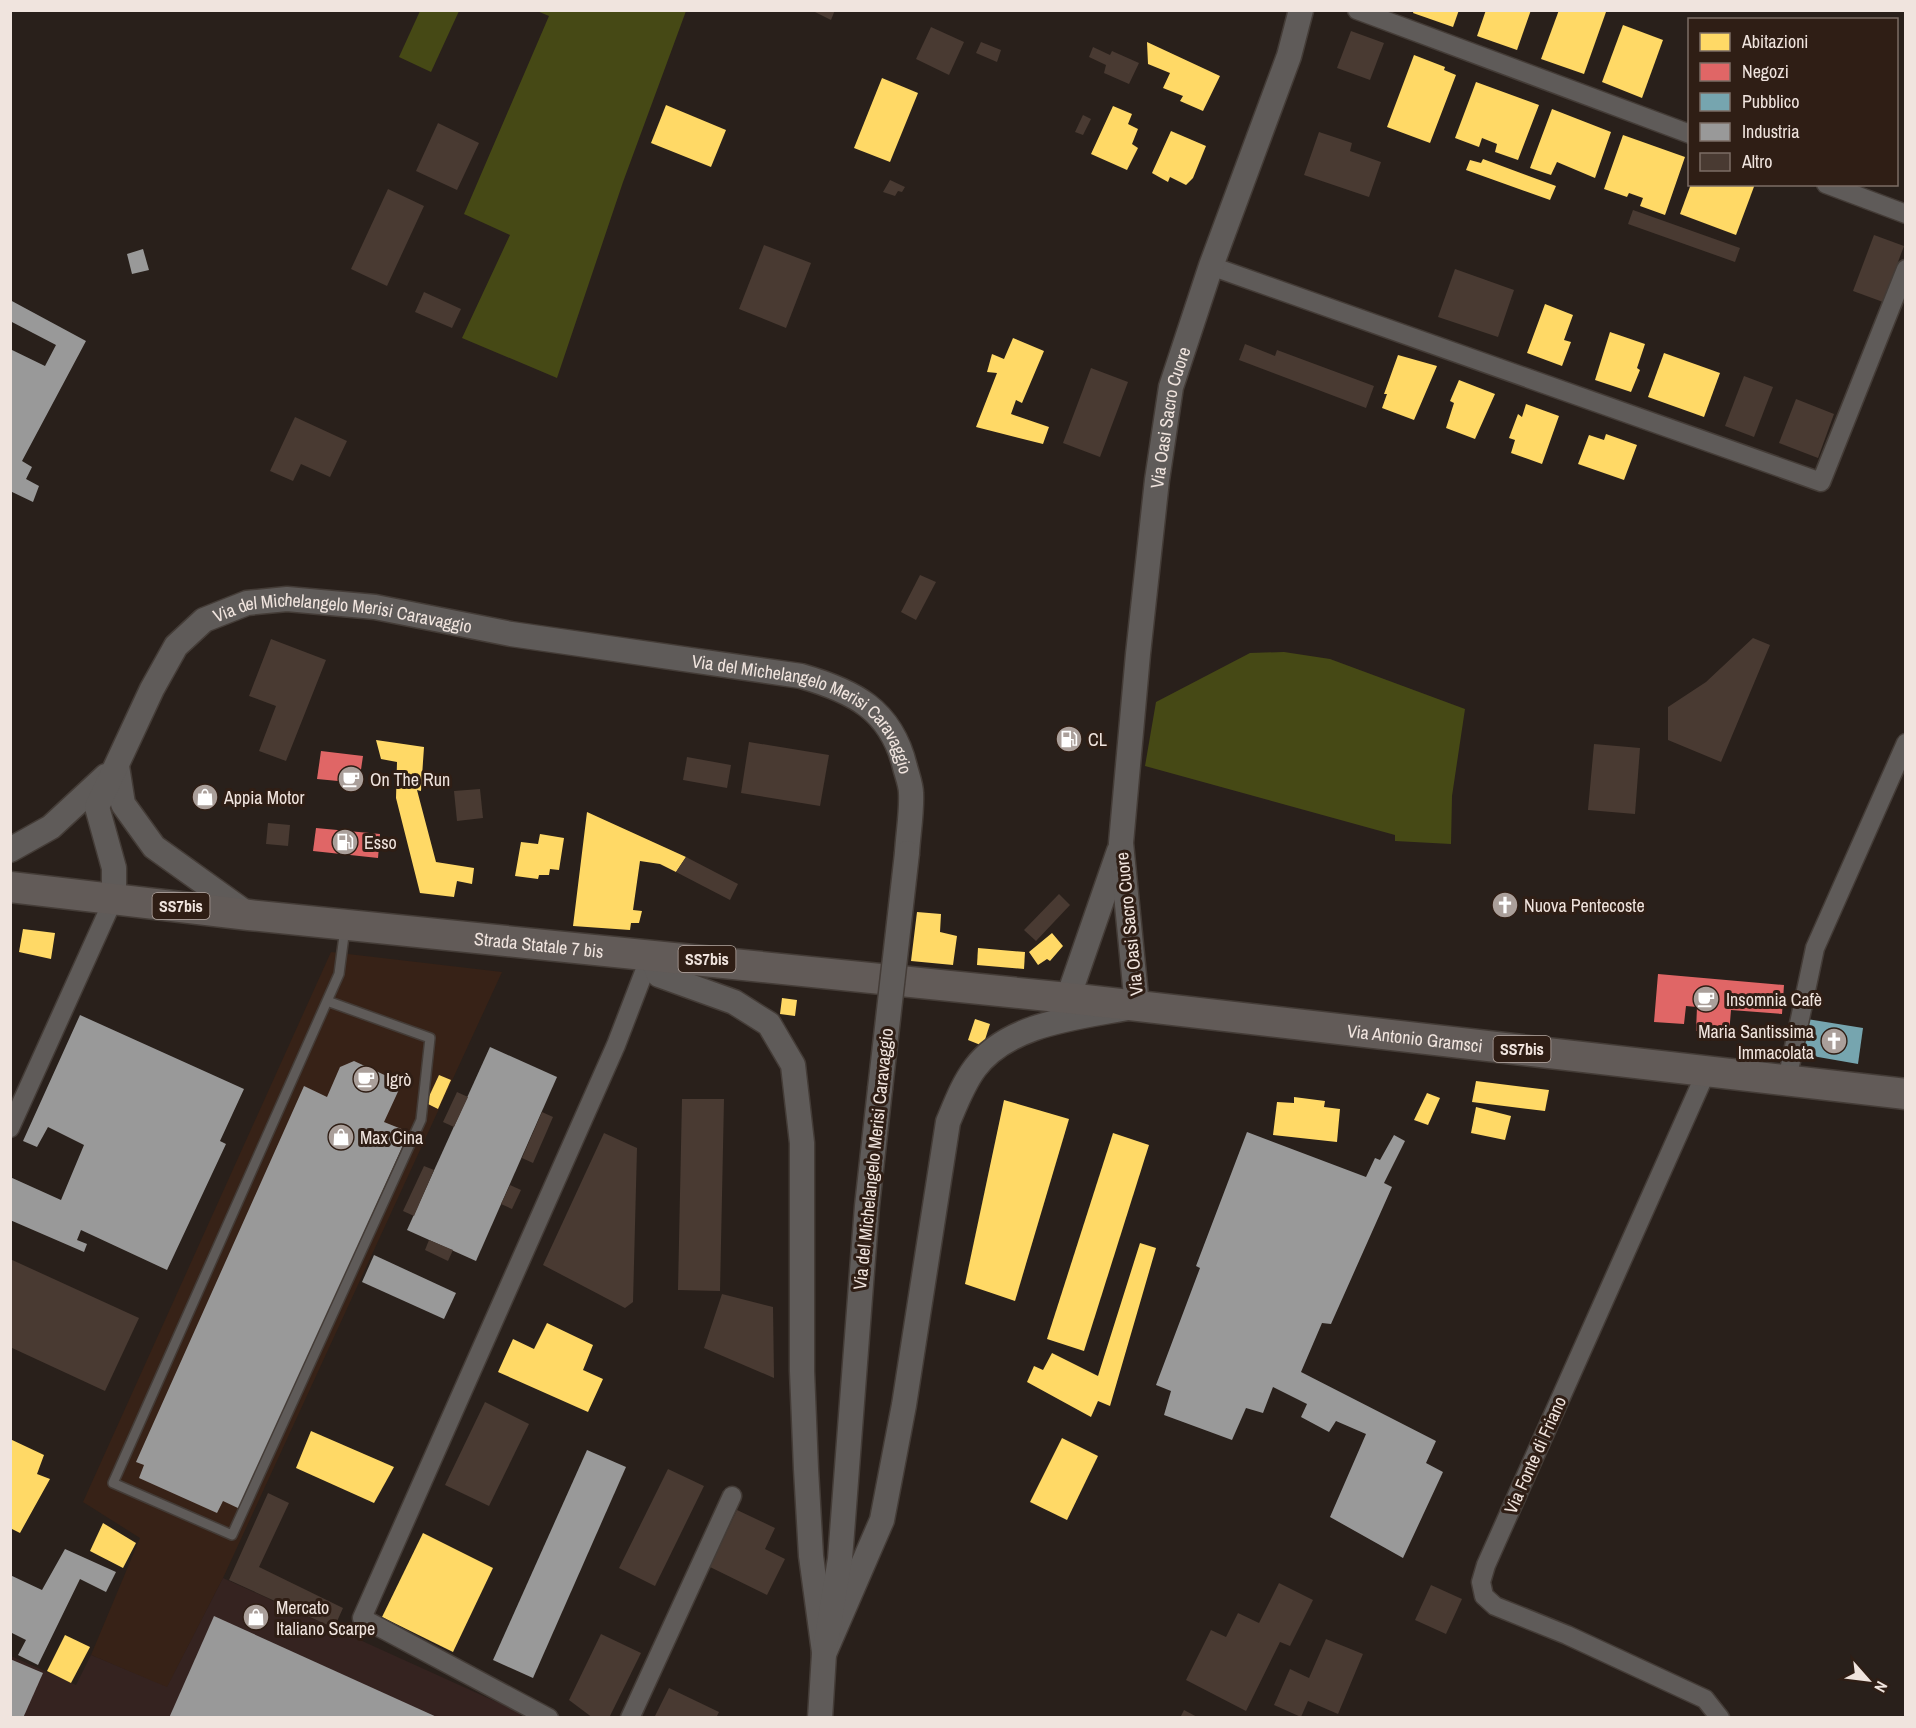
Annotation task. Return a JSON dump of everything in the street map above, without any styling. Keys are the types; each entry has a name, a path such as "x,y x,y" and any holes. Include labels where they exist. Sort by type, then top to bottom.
{"main road":[{"name":"Strada Statale 7 bis","path":"10,887 249,915 1068,998"},
{"name":"Via Antonio Gramsci","path":"1068,998 1905,1094"}],"street":[{"name":"Via Oasi Sacro Cuore","path":"1137,1006 1121,843 1157,480 1171,387 1211,266 1289,56 1300,10"},
{"path":"1356,10 1688,134"},
{"path":"1831,186 1905,214"},
{"path":"1211,266 1821,482 1905,269"},
{"name":"Via del Michelangelo Merisi Caravaggio","path":"114,898 114,868 97,807 152,688 176,645 204,620 247,603 287,599 375,607 510,634 801,676 837,687 870,705 890,726 903,756 911,793 907,853 879,1089 864,1240 840,1558 824,1654 820,1718"},
{"path":"1787,1080 1815,948 1905,742"},
{"path":"10,850 51,827 117,766"},
{"path":"117,766 123,804 154,847 249,915"},
{"name":"Via Oasi Sacro Cuore","path":"1068,998 1121,843"},
{"path":"10,1128 114,898"},
{"path":"651,954 659,975 734,1002 769,1023 792,1065 802,1143 801,1360 806,1469 812,1556 824,1654"},
{"path":"549,1718 362,1618 616,1045 651,954"},
{"path":"824,1654 882,1520 904,1405 948,1122 960,1093 976,1066 1003,1043 1030,1030 1137,1006"},
{"name":"Via Fonte di Friano","path":"1707,1070 1486,1565 1481,1582 1484,1596 1495,1606 1567,1635 1705,1699 1720,1718"},
{"path":"630,1718 732,1496"}],"lane":[{"path":"327,1001 430,1038 421,1120 232,1535 113,1483 327,1001 339,974 346,924"}],"shaded area":[{"path":"331,952 502,972 223,1578 167,1688 91,1655 140,1538 83,1502"},
{"name":"Mercato Italiano Scarpe","path":"223,1578 521,1713 519,1718 11,1718 11,1656 76,1685 91,1655 167,1687"}],"green space":[{"path":"420,11 459,11 431,72 399,57"},
{"path":"537,11 686,11 623,182 557,378 462,338 510,235 464,214 549,16"},
{"path":"1284,652 1330,659 1465,709 1452,796 1451,844 1395,841 1395,835 1145,766 1156,702 1250,653"}],"building: Abitazioni":[{"path":"1414,10 1459,10 1453,27 1413,13"},
{"path":"1486,10 1531,10 1517,50 1477,36"},
{"path":"1559,10 1606,12 1584,74 1541,59"},
{"path":"1623,25 1663,40 1642,98 1602,82"},
{"path":"1147,42 1220,76 1203,111 1180,101 1183,96 1163,88 1170,73 1148,64"},
{"path":"1414,55 1445,67 1444,70 1456,75 1430,143 1387,127"},
{"path":"882,78 918,93 890,162 854,148"},
{"path":"1476,82 1539,105 1518,160 1495,152 1497,144 1482,138 1479,147 1455,138"},
{"path":"666,105 726,130 711,167 651,143"},
{"path":"1113,106 1132,114 1128,124 1138,129 1132,144 1138,148 1127,170 1091,154"},
{"path":"1552,109 1611,132 1595,178 1557,162 1551,175 1530,168"},
{"path":"1171,131 1206,146 1193,178 1186,185 1170,177 1168,182 1152,173"},
{"path":"1623,135 1685,157 1665,215 1640,206 1643,198 1629,193 1627,197 1604,189"},
{"path":"1483,159 1556,186 1550,200 1466,170 1470,160 1481,163"},
{"path":"1690,186 1754,186 1736,235 1680,214"},
{"path":"1545,304 1573,315 1564,340 1571,342 1562,366 1527,353"},
{"path":"1610,332 1645,344 1637,368 1640,370 1631,392 1595,380"},
{"path":"1013,338 1044,351 1022,403 1016,400 1011,414 1049,427 1043,444 976,427 997,373 987,372 992,354 1004,359"},
{"path":"1664,353 1720,373 1704,417 1648,397"},
{"path":"1398,355 1437,366 1414,420 1382,408 1387,394 1384,394"},
{"path":"1459,380 1495,394 1475,439 1446,428 1454,403 1450,401"},
{"path":"1526,404 1559,416 1542,464 1511,453 1515,440 1509,438 1518,414 1522,417"},
{"path":"1606,434 1637,445 1624,480 1578,464 1589,435 1604,440"},
{"path":"376,740 424,747 421,791 417,790 436,862 474,868 472,884 457,881 454,897 420,893 396,798 397,762 381,759"},
{"path":"587,812 686,857 676,872 660,864 640,861 633,910 642,911 639,923 631,923 630,930 573,926"},
{"path":"540,834 564,838 559,870 550,869 549,875 539,875 538,879 515,876 521,842 538,844"},
{"path":"917,912 941,914 940,932 957,936 953,965 911,961"},
{"path":"23,929 55,933 51,959 19,952"},
{"path":"1052,933 1063,946 1050,961 1047,959 1038,965 1029,952"},
{"path":"978,948 1025,952 1024,969 977,965"},
{"path":"782,998 797,1000 795,1016 780,1014"},
{"path":"975,1019 990,1024 983,1046 968,1040"},
{"path":"439,1075 451,1080 438,1109 426,1103"},
{"path":"1476,1081 1549,1090 1545,1111 1472,1102"},
{"path":"1427,1093 1440,1098 1428,1125 1414,1120"},
{"path":"1294,1097 1325,1101 1324,1107 1340,1109 1337,1142 1273,1135 1277,1102 1294,1103"},
{"path":"1004,1100 1069,1119 1015,1301 965,1284"},
{"path":"1476,1107 1511,1116 1505,1140 1471,1133"},
{"path":"1113,1133 1149,1145 1084,1351 1047,1339"},
{"path":"1140,1243 1156,1248 1110,1406 1098,1401 1091,1417 1027,1382 1034,1366 1043,1370 1052,1353 1098,1376"},
{"path":"547,1323 593,1345 583,1370 603,1379 588,1412 498,1372 513,1339 534,1349"},
{"path":"311,1431 394,1467 374,1503 296,1468"},
{"path":"1062,1438 1098,1456 1067,1520 1030,1502"},
{"path":"10,1439 44,1455 37,1474 50,1479 20,1533 10,1528"},
{"path":"103,1523 136,1543 123,1568 90,1551"},
{"path":"423,1533 493,1568 453,1652 382,1617"},
{"path":"65,1635 90,1647 71,1683 47,1671"}],"building: Negozi":[{"path":"321,751 363,756 359,783 317,779"},
{"path":"316,828 380,834 378,858 313,851"},
{"path":"1658,974 1784,985 1782,1014 1731,1010 1729,1034 1696,1031 1697,1007 1686,1006 1684,1024 1654,1022"}],"building: Pubblico":[{"path":"1807,1019 1863,1028 1858,1064 1801,1054"}],"building: Industria":[{"path":"143,249 149,270 132,274 127,254"},
{"path":"10,300 86,341 22,461 32,467 26,479 39,486 33,502 10,491 10,349 45,366 56,345 10,321"},
{"path":"80,1015 244,1089 220,1141 226,1144 167,1270 81,1230 77,1240 87,1244 84,1252 10,1220 10,1177 61,1200 84,1145 48,1127 37,1147 23,1141"},
{"path":"490,1047 557,1077 476,1261 407,1230"},
{"path":"354,1061 402,1083 384,1122 409,1132 240,1509 223,1501 217,1513 139,1478 144,1465 136,1462 304,1086 327,1097 340,1067"},
{"path":"1247,1132 1366,1177 1375,1158 1380,1160 1394,1135 1405,1141 1384,1183 1392,1187 1331,1324 1322,1323 1301,1372 1436,1441 1426,1463 1443,1472 1403,1558 1330,1517 1366,1434 1336,1421 1329,1432 1301,1417 1307,1404 1273,1387 1263,1413 1246,1408 1232,1440 1164,1415 1171,1391 1156,1385 1200,1268 1196,1266"},
{"path":"374,1255 456,1293 444,1319 362,1282"},
{"path":"587,1450 626,1467 533,1678 493,1660"},
{"path":"65,1549 116,1572 106,1592 80,1579 38,1665 18,1655 26,1640 10,1632 10,1575 42,1590"},
{"path":"214,1616 439,1718 169,1718"},
{"path":"10,1659 43,1673 23,1718 10,1718"}],"building: Altro":[{"path":"811,10 835,10 831,20"},
{"path":"931,27 964,42 949,75 916,59"},
{"path":"1351,31 1384,43 1370,80 1337,68"},
{"path":"981,42 1001,50 997,62 976,53"},
{"path":"1093,47 1110,55 1112,51 1139,63 1129,84 1104,73 1106,65 1089,57"},
{"path":"1083,115 1091,119 1083,135 1075,132"},
{"path":"438,123 479,143 457,190 416,171"},
{"path":"1319,132 1352,143 1350,151 1381,162 1369,197 1304,175"},
{"path":"890,180 905,187 902,192 898,191 895,196 883,192"},
{"path":"388,189 424,206 387,286 351,269"},
{"path":"1633,210 1740,248 1735,262 1628,224"},
{"path":"1874,235 1904,246 1883,302 1853,291"},
{"path":"764,245 811,263 786,328 739,309"},
{"path":"1455,269 1514,290 1498,337 1438,317"},
{"path":"424,292 461,309 452,328 415,312"},
{"path":"1245,344 1275,356 1277,350 1374,386 1366,408 1239,360"},
{"path":"1091,368 1128,382 1100,457 1063,443"},
{"path":"1744,376 1773,387 1754,437 1725,426"},
{"path":"1796,399 1834,414 1818,458 1779,443"},
{"path":"295,417 347,441 330,477 301,464 293,481 270,471"},
{"path":"920,575 936,582 916,620 901,612"},
{"path":"1753,638 1770,645 1721,762 1668,740 1668,707 1706,682"},
{"path":"271,639 326,660 286,761 259,751 276,706 249,696"},
{"path":"749,742 829,755 820,806 741,793"},
{"path":"1594,744 1640,748 1635,814 1588,810"},
{"path":"687,757 731,765 727,788 683,780"},
{"path":"480,789 483,818 457,821 454,791"},
{"path":"268,823 290,825 288,846 266,844"},
{"path":"686,857 738,884 730,900 676,872"},
{"path":"1059,894 1070,905 1036,941 1024,930"},
{"path":"457,1092 468,1097 454,1127 443,1122"},
{"path":"682,1099 724,1099 720,1291 678,1290"},
{"path":"542,1112 553,1117 533,1163 522,1158"},
{"path":"604,1133 637,1148 633,1302 625,1308 543,1265"},
{"path":"424,1166 434,1170 414,1216 403,1211"},
{"path":"510,1185 521,1190 512,1209 501,1204"},
{"path":"429,1240 453,1250 448,1261 425,1250"},
{"path":"10,1259 139,1318 105,1391 10,1347"},
{"path":"722,1294 773,1307 774,1378 704,1348"},
{"path":"485,1402 529,1424 489,1506 445,1485"},
{"path":"668,1469 704,1486 655,1586 619,1568"},
{"path":"268,1493 289,1503 259,1567 343,1608 334,1628 229,1580"},
{"path":"737,1510 775,1528 765,1549 785,1559 767,1595 710,1567"},
{"path":"1279,1583 1313,1600 1290,1646 1280,1642 1246,1711 1186,1680 1211,1630 1226,1637 1238,1613 1259,1623"},
{"path":"1431,1585 1462,1599 1446,1634 1415,1620"},
{"path":"601,1634 641,1653 609,1718 593,1718 569,1700"},
{"path":"1326,1639 1363,1654 1338,1714 1308,1701 1301,1717 1274,1705 1290,1669 1309,1678"},
{"path":"669,1688 719,1712 716,1718 654,1718"},
{"path":"1184,1710 1199,1718 1180,1718"}],"place":[{"name":"CL","path":"1069,739"},
{"name":"On The Run","path":"351,779"},
{"name":"Appia Motor","path":"205,797"},
{"name":"Esso","path":"345,842"},
{"name":"Nuova Pentecoste","path":"1505,905"},
{"name":"Insomnia Cafè","path":"1706,999"},
{"name":"Maria Santissima Immacolata","path":"1834,1041"},
{"name":"Igrò","path":"366,1079"},
{"name":"Max Cina","path":"341,1137"},
{"name":"Mercato Italiano Scarpe","path":"256,1617"}]}
